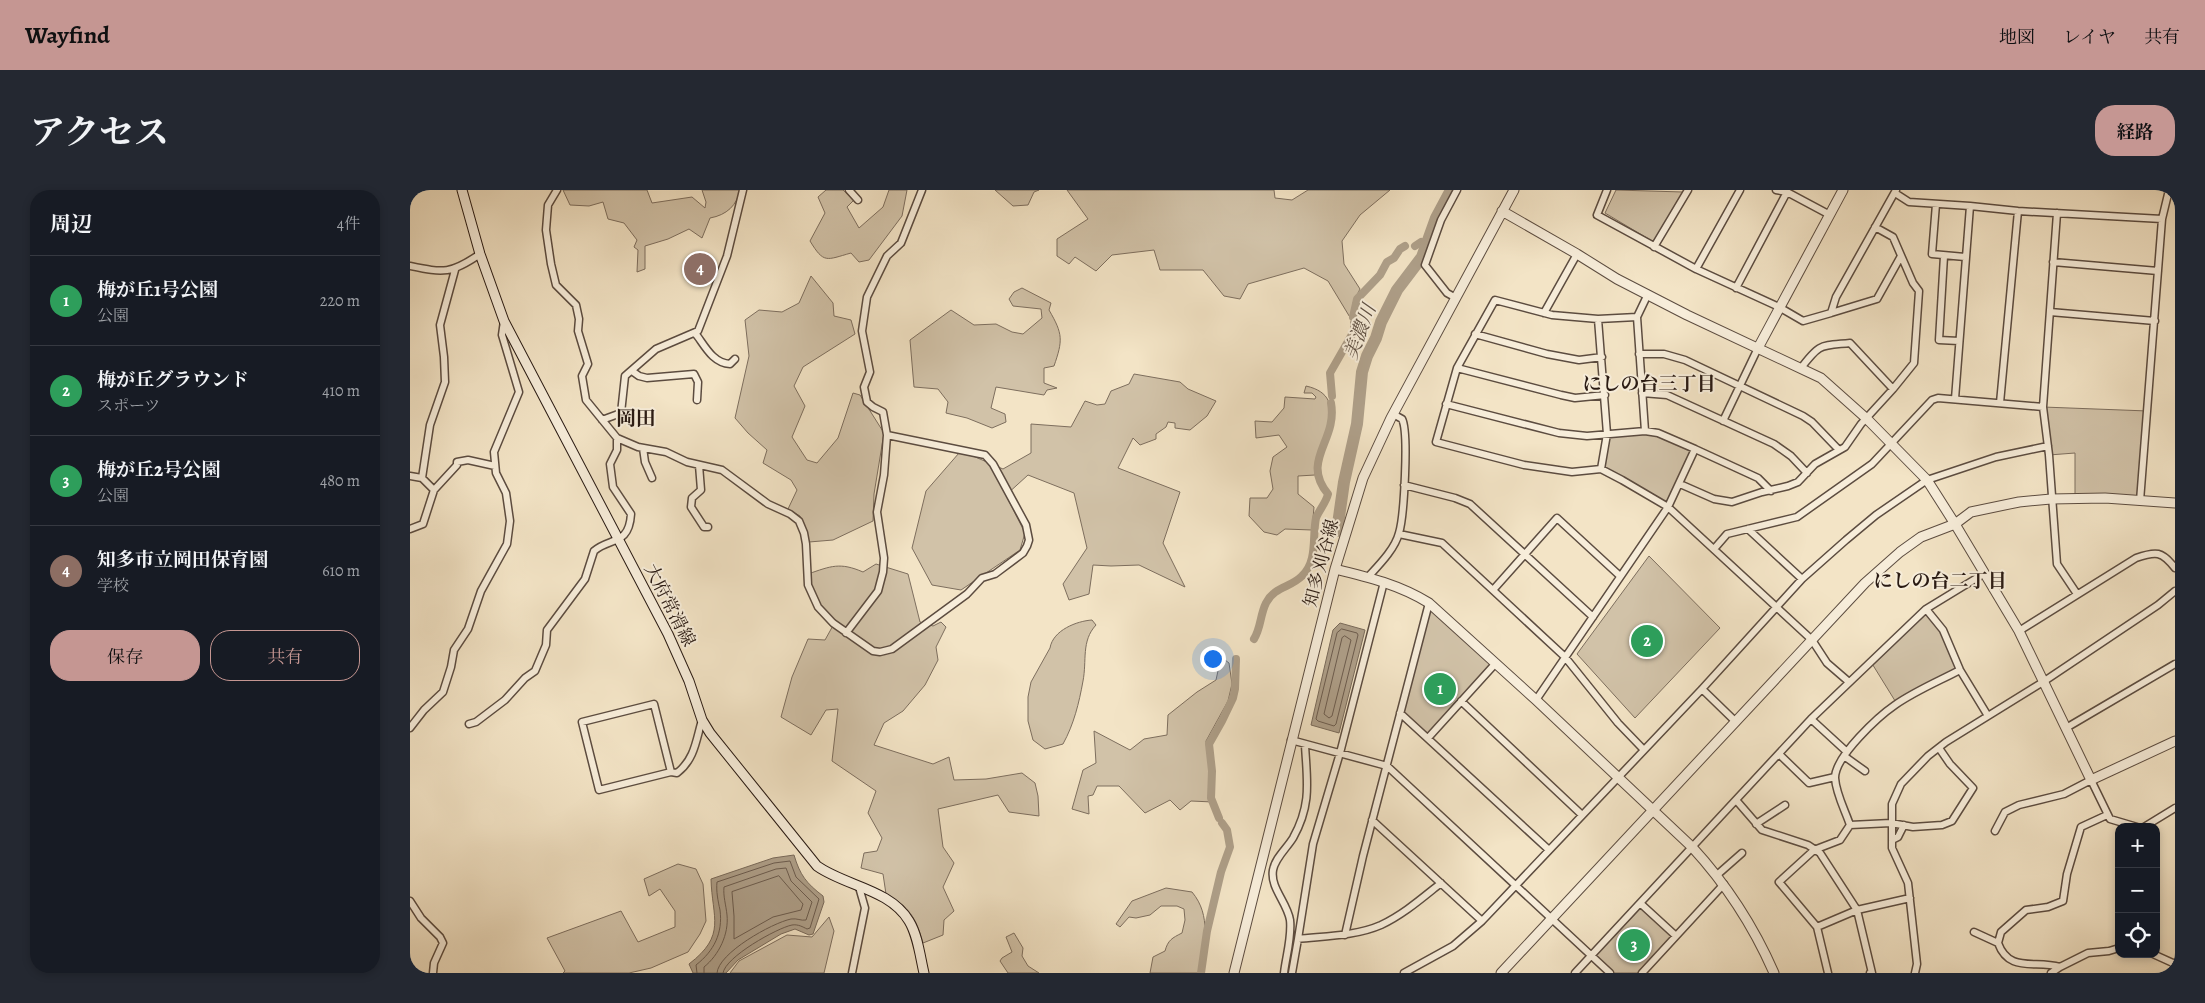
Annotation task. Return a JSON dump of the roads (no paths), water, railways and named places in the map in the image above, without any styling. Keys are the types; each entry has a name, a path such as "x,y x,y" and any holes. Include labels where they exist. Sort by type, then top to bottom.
{"street":[{"name":"大府常滑線","path":"462,190 480,254 504,321 668,633 689,681 702,720 720,746 817,866 827,874 890,901 910,921 924,973"},
{"path":"557,190 548,205 546,230 556,285 576,305 579,319 578,331 588,364 582,376 586,400 617,438 643,448 666,452 699,465 722,470 768,504 790,514 799,521 804,533 808,585 811,595 826,616 846,633 874,651 880,652 892,648 967,594 982,578 995,574 1023,554 1029,540 1026,525 989,458 981,454 887,435"},
{"path":"602,420 621,413 625,376 656,349 695,333 699,329 727,256 743,190"},
{"path":"850,190 858,200"},
{"path":"846,633 864,610 881,583 884,558 878,504 884,475 887,435 883,412 867,402 865,396 864,385 870,377 870,372 862,331 868,297 876,276 887,256 901,243 922,190"},
{"path":"1456,298 1447,293 1424,265 1441,220 1458,190"},
{"name":"知多刈谷線","path":"1234,973 1335,570 1363,478 1393,414 1514,190"},
{"path":"1654,247 1688,190"},
{"path":"1696,269 1740,190"},
{"path":"1776,190 1788,192 1830,215"},
{"path":"1724,422 1740,385 1779,307 1843,190"},
{"path":"2140,501 2156,321 2162,219 2169,190"},
{"path":"1604,191 1597,215 1696,269 1779,307 1803,321 1877,299 1902,256"},
{"path":"1736,288 1788,192"},
{"path":"1831,313 1836,297 1896,192 1909,202 2018,211 2162,219"},
{"path":"1936,204 1932,254 1965,257"},
{"path":"1955,399 1970,206"},
{"path":"1502,211 1617,279 1687,315 1801,368 1832,385 1867,418 1927,480 1955,524 2019,631 2107,815 2110,819 2124,823"},
{"path":"2000,403 2018,211"},
{"path":"2057,213 2043,407 2048,446 2057,564 2077,594"},
{"path":"1680,484 1714,499 1732,502 1798,482 1815,464 1850,442 1867,418 1894,389 1914,363 1919,291 1912,283 1893,237 1875,227"},
{"path":"410,266 432,271 455,270 480,254"},
{"path":"1544,313 1577,254"},
{"path":"1944,256 1938,340 1959,341"},
{"path":"2053,262 2158,272"},
{"path":"422,478 430,425 445,382 440,325 455,270"},
{"path":"1645,432 1636,317 1648,294"},
{"path":"1636,317 1567,318 1495,300 1457,368 1436,442 1524,465 1572,472 1600,469 1668,507 1812,640 1827,663 1848,682"},
{"path":"2050,312 2156,321"},
{"path":"1598,319 1607,434 1600,469"},
{"path":"410,728 424,710 443,692 452,667 454,650 468,629 481,591 508,544 510,521 506,493 495,466 494,452 512,414 519,392 502,335 504,321"},
{"path":"695,333 705,349 718,359 726,364 730,364 735,359"},
{"path":"1475,334 1547,354 1579,360 1602,357"},
{"path":"1801,368 1814,350 1820,346 1850,343 1894,389"},
{"path":"1639,354 1664,354 1685,360 1740,385 1803,416 1812,422 1839,450"},
{"path":"1457,368 1561,396 1575,398 1605,395"},
{"path":"632,371 639,376 647,378 694,374 698,382 696,400"},
{"path":"1642,393 1667,395 1781,448 1807,473"},
{"path":"1714,548 1727,534 1797,517 1872,464 1932,400 1938,398 1955,399 2043,407"},
{"path":"1446,404 1558,433 1581,436 1645,432 1673,439 1758,478 1770,490"},
{"path":"1368,577 1384,559 1399,534 1404,485 1405,424 1402,419 1393,414"},
{"path":"469,724 476,722 505,700 525,678 535,671 546,645 547,630 585,579 592,555 598,548 622,539 631,514 613,487 610,464 617,450 617,438"},
{"path":"1404,973 1453,946 1482,921 1702,689 1802,579 1876,515 1927,480 1996,458 2048,446"},
{"path":"643,448 645,462 652,478"},
{"path":"1536,700 1668,507 1695,449"},
{"path":"410,529 423,524 434,490 457,465 457,462 468,460 495,466"},
{"path":"699,465 701,490 692,498 690,507 704,527 708,527"},
{"path":"410,476 422,478 434,490"},
{"path":"1404,485 1455,498 1470,504 1593,617"},
{"path":"1501,973 1865,583 1900,552 1921,537 1955,524 1971,512 2019,502 2052,498 2105,498 2175,503"},
{"path":"1492,590 1557,518 1620,576"},
{"path":"1748,529 1802,579"},
{"path":"1399,534 1442,543 1565,657 1618,723 1644,750"},
{"path":"2019,631 2077,594 2091,588 2136,558 2153,552 2166,557 2175,568"},
{"path":"1335,570 1384,582 1409,592 1428,603 1536,700 1692,847 1717,875 1752,926 1774,973"},
{"path":"1575,973 1811,719 1848,682 1926,609 1985,573"},
{"path":"1292,973 1313,844 1340,753 1384,582"},
{"path":"1915,973 1917,964 1908,883 1892,848 1892,804 1901,784 1939,748 2043,682 2158,605 2175,591"},
{"path":"1345,935 1372,820 1428,603"},
{"path":"1926,609 1943,630 1960,670 1988,716"},
{"path":"1428,738 1495,664"},
{"path":"2066,728 2175,664"},
{"path":"1850,825 1837,789 1835,777 1846,754 1871,726 1897,704 1960,670"},
{"path":"1702,689 1736,722"},
{"path":"1461,701 1582,815"},
{"path":"671,772 654,704 582,722 599,790 671,772 677,773 688,763 695,748 702,720"},
{"path":"1400,713 1549,850"},
{"path":"1811,719 1865,772"},
{"path":"1292,740 1387,766 1610,973"},
{"path":"1995,831 2005,812 2019,805 2064,794 2175,741"},
{"path":"1284,973 1290,920 1274,884 1273,870 1276,860 1302,820 1307,805 1305,745"},
{"path":"1850,825 1891,823 1935,827 1952,821 1973,788 1950,764 1939,748"},
{"path":"1779,754 1809,783 1835,777"},
{"path":"1736,800 1762,830 1816,849 1820,853 1857,910 1872,972 1870,973"},
{"path":"1756,824 1785,805"},
{"path":"2151,823 2175,808"},
{"path":"1998,943 2001,932 2026,910 2048,907 2063,901 2067,874 2081,827 2107,815"},
{"path":"1372,820 1482,921"},
{"path":"1828,973 1817,927 1779,882 1816,849 1840,840 1850,825"},
{"path":"1892,840 1898,837 1904,825"},
{"path":"1717,875 1742,853"},
{"path":"1262,856 1276,860"},
{"path":"1298,939 1345,935 1380,925 1410,908 1441,882"},
{"path":"1642,973 1724,884"},
{"path":"852,973 864,908 859,887"},
{"path":"1817,927 1857,910 1910,898"},
{"path":"410,901 421,918 440,937 443,943 434,963 433,973"},
{"path":"1640,903 1676,936"},
{"path":"1974,932 1998,943 2012,968 2060,967"},
{"path":"2051,973 2088,953 2115,949"},
{"path":"2160,957 2175,964"}],"water":[{"path":"1340,623 1365,630 1339,733 1311,725 1333,630"},
{"path":"794,855 804,878 823,896 824,902 813,934 809,935 795,929 781,934 738,960 726,973 693,973 689,964 709,944 715,925 711,879 773,858"}],"waterway":[{"name":"美濃川","path":"1337,531 1344,482 1357,424 1362,372 1367,356 1397,290 1422,257 1436,218 1451,190"},
{"path":"1415,246 1421,242"},
{"path":"1353,317 1357,299 1380,275 1387,262 1394,258 1400,249 1405,246"},
{"path":"1332,396 1330,373 1354,331 1354,323"},
{"path":"1254,639 1264,608 1270,597 1302,576 1310,563 1314,548 1316,518 1328,494 1320,482 1318,460 1330,428 1332,416 1331,403"},
{"path":"1219,818 1211,798 1212,771 1209,744 1233,698 1236,659"},
{"path":"1201,973 1207,931 1221,872 1230,847 1227,830 1222,823"}],"place":[{"name":"知多市立岡田保育園","path":"700,269"},
{"name":"梅が丘グラウンド","path":"1647,641"},
{"name":"梅が丘1号公園","path":"1440,689"},
{"name":"梅が丘2号公園","path":"1634,945"}],"district":[{"name":"にしの台三丁目","path":"1649,384"},
{"name":"岡田","path":"636,418"},
{"name":"にしの台二丁目","path":"1940,581"}]}
